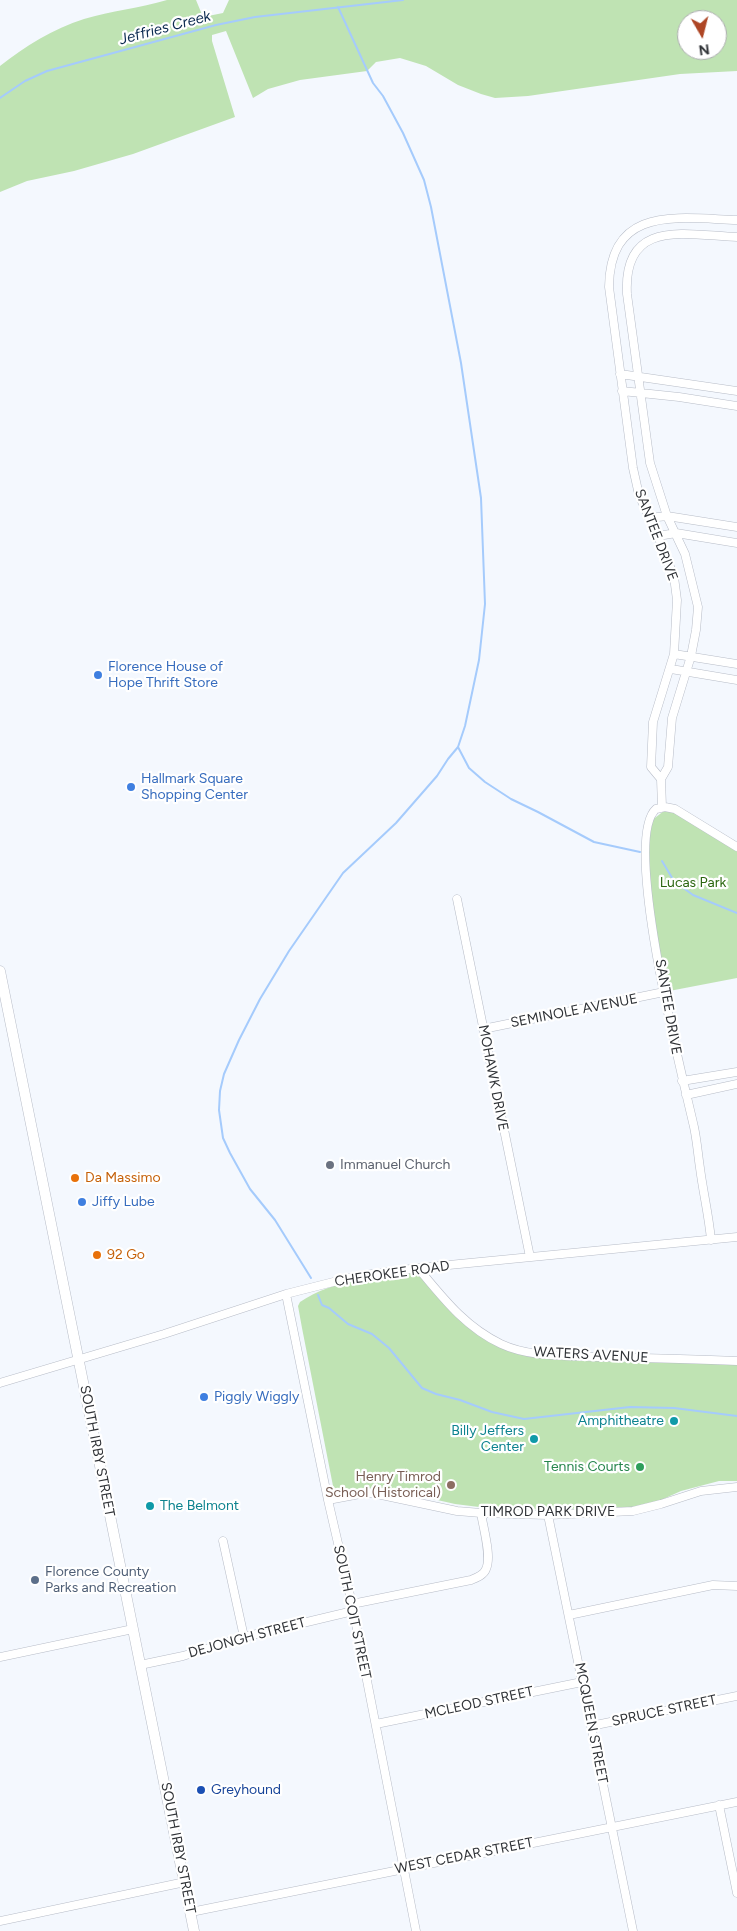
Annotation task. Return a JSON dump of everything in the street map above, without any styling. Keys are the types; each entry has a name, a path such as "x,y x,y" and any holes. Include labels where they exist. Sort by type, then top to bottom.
{"main road":[{"name":"SOUTH IRBY STREET","path":"0,971 194,1931"}],"street":[{"name":"SANTEE DRIVE","path":"661,779 651,767 653,722 671,669 674,654 677,600 674,577 639,495 622,391 609,287 609,270 618,243 630,231 656,220 737,220"},
{"name":"SANTEE DRIVE","path":"711,1240 694,1129 664,992 645,868 647,824 653,811 662,807 661,779 668,767 672,718 691,656 698,607 687,561 667,516 650,463 626,276 632,257 651,238 673,234 737,236"},
{"path":"620,374 737,391"},
{"path":"622,391 737,406"},
{"path":"649,518 667,516 737,527"},
{"path":"658,536 676,533 737,542"},
{"path":"674,654 737,664"},
{"path":"671,669 737,680"},
{"path":"662,807 675,809 737,847"},
{"name":"MOHAWK DRIVE","path":"457,899 530,1257"},
{"name":"SEMINOLE AVENUE","path":"483,1029 664,992"},
{"path":"682,1081 737,1072"},
{"path":"686,1095 737,1084"},
{"name":"CHEROKEE ROAD","path":"0,1383 80,1360 286,1294 357,1276 418,1268 737,1237"},
{"name":"WATERS AVENUE","path":"418,1268 467,1323 508,1347 560,1355 737,1361"},
{"name":"SOUTH COIT STREET","path":"286,1294 376,1724 416,1931"},
{"name":"TIMROD PARK DRIVE","path":"328,1500 360,1494 372,1494 481,1514 548,1515 633,1511 701,1491 737,1487"},
{"name":"DEJONGH STREET","path":"140,1665 183,1656 244,1636 352,1608 471,1580 482,1574 486,1569 488,1561 481,1514"},
{"name":"MCQUEEN STREET","path":"548,1515 633,1931"},
{"path":"224,1541 244,1636"},
{"path":"569,1615 714,1585 737,1586"},
{"path":"0,1657 133,1629"},
{"name":"MCLEOD STREET","path":"376,1724 582,1682"},
{"name":"SPRUCE STREET","path":"591,1726 737,1696"},
{"name":"WEST CEDAR STREET","path":"191,1912 737,1802"},
{"path":"719,1805 737,1893"},
{"path":"0,1921 185,1882"}],"green space":[{"path":"167,0 196,0 203,17 223,13 229,0 737,0 737,71 680,74 528,96 495,98 458,85 426,66 400,58 376,62 367,71 300,80 268,89 253,98 226,31 212,35 212,41 235,117 133,154 74,171 27,181 0,192 0,66 40,39 61,28 94,16"},
{"name":"Lucas Park","path":"669,807 737,847 737,978 664,992 647,888 647,824"},
{"path":"419,1272 448,1308 468,1327 494,1343 524,1353 737,1363 737,1481 719,1481 681,1491 661,1500 632,1507 607,1508 503,1510 455,1504 384,1488 334,1491 298,1306 300,1302 327,1288 357,1280"}],"waterway":[{"name":"Jeffries Creek","path":"0,98 25,81 47,71 216,25 255,17 403,0"},
{"path":"311,1278 275,1220 250,1189 223,1138 219,1110 220,1091 224,1074 260,999 289,951 343,873 396,823 437,776 458,747 465,726 479,660 485,604 481,498 461,363 431,207 424,180 403,133 383,96 373,83 338,7"},
{"path":"458,747 469,768 485,782 511,799 594,842 640,852"},
{"path":"662,861 674,881 693,895 737,913"},
{"path":"318,1295 322,1305 329,1308 348,1324 372,1334 389,1348 422,1388 492,1412 524,1419 630,1407 674,1408 737,1416"}],"place":[{"name":"Florence House of Hope Thrift Store","path":"98,675"},
{"name":"Hallmark Square Shopping Center","path":"131,787"},
{"name":"Immanuel Church","path":"330,1165"},
{"name":"Da Massimo","path":"75,1178"},
{"name":"Jiffy Lube","path":"82,1202"},
{"name":"92 Go","path":"97,1255"},
{"name":"Piggly Wiggly","path":"204,1397"},
{"name":"Amphitheatre","path":"674,1421"},
{"name":"Billy Jeffers Center","path":"534,1439"},
{"name":"Tennis Courts","path":"640,1467"},
{"name":"Henry Timrod School (Historical)","path":"451,1485"},
{"name":"The Belmont","path":"150,1506"},
{"name":"Florence County Parks and Recreation","path":"35,1580"},
{"name":"Greyhound","path":"201,1790"}]}
